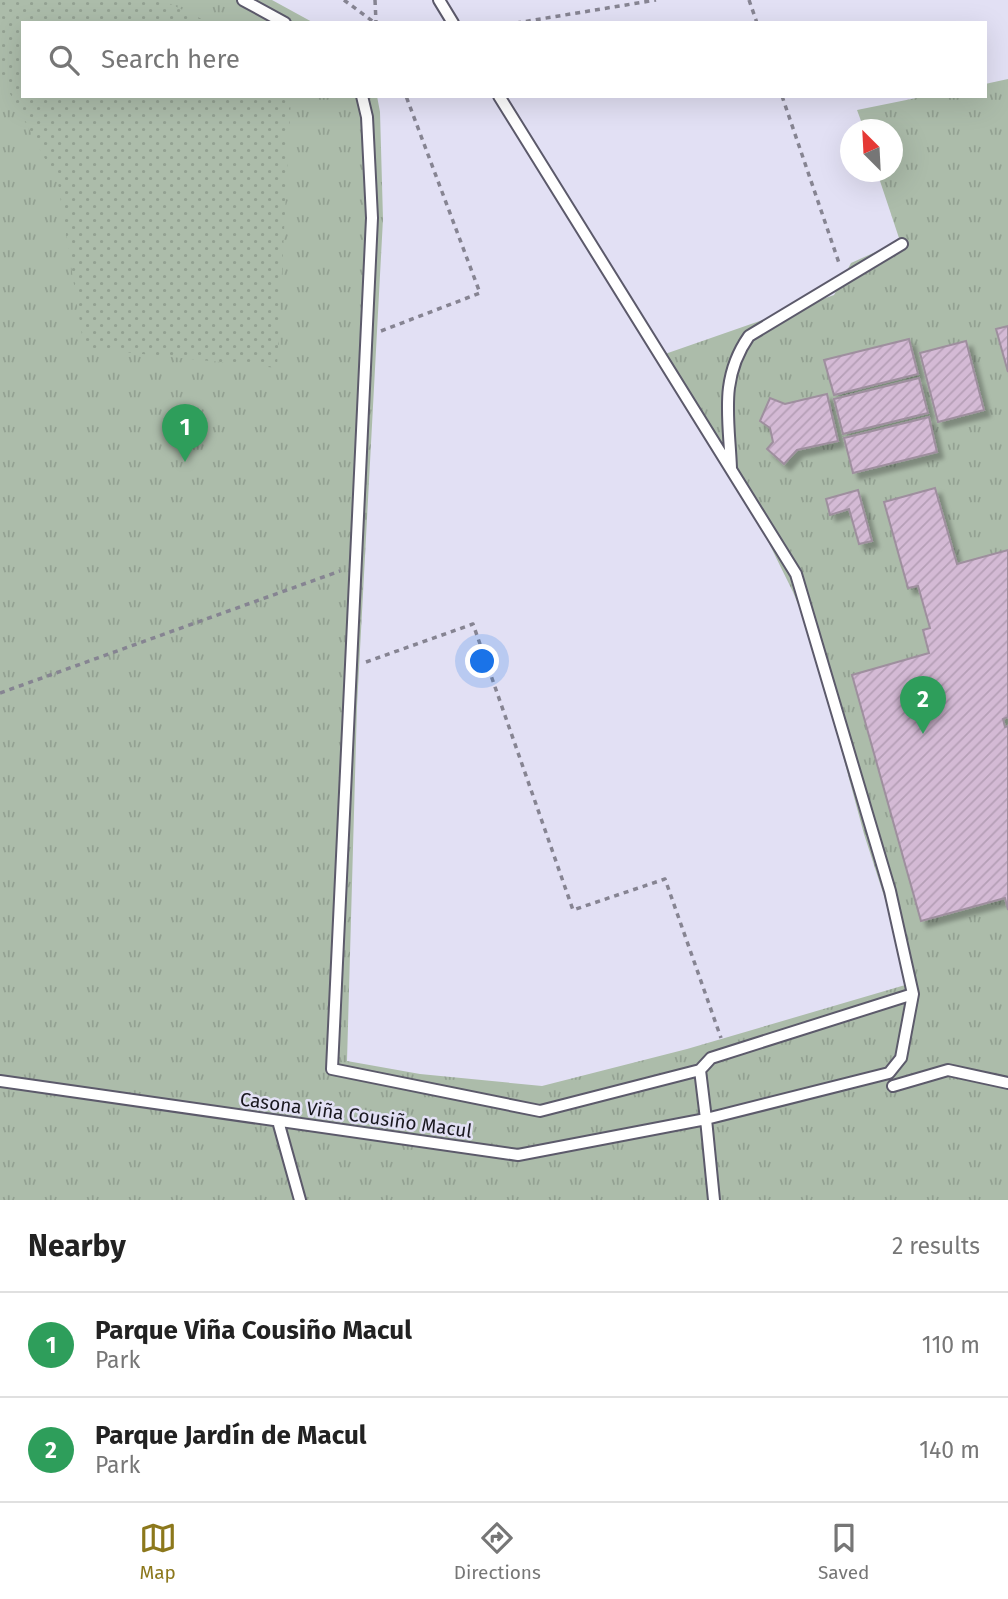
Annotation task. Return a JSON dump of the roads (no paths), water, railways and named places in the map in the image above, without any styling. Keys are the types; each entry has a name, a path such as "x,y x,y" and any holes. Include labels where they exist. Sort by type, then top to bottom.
{"lane":[{"path":"243,0 281,21"},
{"path":"439,0 452,21"},
{"path":"362,98 367,117 372,218 332,1069 540,1111 700,1070 711,1058 913,994 890,891 796,574 500,98"},
{"path":"731,471 727,385 735,356 749,336 902,244"},
{"name":"Casona Viña Cousiño Macul","path":"0,1081 517,1155 706,1119 889,1073 901,1058 913,994"},
{"path":"700,1070 714,1200"},
{"path":"893,1086 948,1070 1008,1083"},
{"path":"278,1121 300,1200"}],"place":[{"name":"Parque Viña Cousiño Macul","path":"185,462"},
{"name":"Parque Jardín de Macul","path":"923,734"}]}
